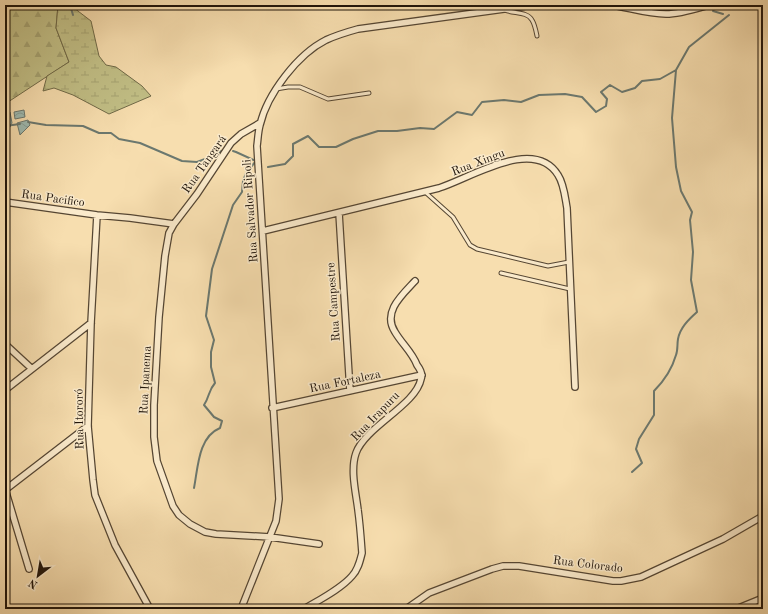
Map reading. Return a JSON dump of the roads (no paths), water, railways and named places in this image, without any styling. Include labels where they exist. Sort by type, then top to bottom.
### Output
[{"type":"street","name":"Rua Salvador Ripoli","points":[[241,609],[276,521],[279,499],[272,408],[257,146],[260,123],[270,100],[276,89],[290,71],[307,53],[325,40],[340,34],[358,29],[533,5]]},
{"type":"street","points":[[612,5],[666,14],[696,9],[709,5]]},
{"type":"street","name":"Rua Tangará","points":[[174,224],[197,194],[231,143],[241,134],[260,123]]},
{"type":"street","name":"Rua Xingu","points":[[263,231],[453,184],[504,162],[525,158],[536,159],[544,162],[552,166],[559,176],[567,208],[575,387]]},
{"type":"street","name":"Rua Pacifico","points":[[5,202],[97,215]]},
{"type":"street","name":"Rua Campestre","points":[[339,213],[350,391]]},
{"type":"street","points":[[97,215],[174,224]]},
{"type":"street","name":"Rua Itororó","points":[[97,215],[91,323],[88,426],[93,480],[96,495],[115,545],[150,609]]},
{"type":"street","name":"Rua Ipanema","points":[[174,224],[169,233],[167,243],[159,317],[154,405],[154,437],[157,461],[173,506],[179,515],[190,524],[205,532],[270,537],[319,544]]},
{"type":"street","points":[[415,281],[397,300],[392,309],[391,316],[392,326],[395,332],[413,356],[422,375]]},
{"type":"street","points":[[5,390],[31,368],[91,323]]},
{"type":"street","points":[[5,344],[31,368]]},
{"type":"street","name":"Rua Fortaleza","points":[[272,408],[422,375]]},
{"type":"street","name":"Rua Irapuru","points":[[304,609],[342,585],[352,577],[356,571],[362,553],[354,462],[358,447],[415,392],[421,381],[422,375]]},
{"type":"street","points":[[29,569],[5,489],[88,426]]},
{"type":"street","name":"Rua Colorado","points":[[406,609],[429,593],[503,566],[520,566],[613,581],[629,580],[641,577],[723,539],[763,516]]},
{"type":"street","points":[[736,609],[763,598]]},
{"type":"street","points":[[67,609],[95,609]]},
{"type":"lane","points":[[504,9],[509,12],[524,14],[530,17],[538,36]]},
{"type":"lane","points":[[276,89],[300,87],[328,99],[369,93]]},
{"type":"lane","points":[[423,191],[453,217],[470,245],[477,249],[548,266],[569,262]]},
{"type":"lane","points":[[501,273],[570,289]]},
{"type":"water","points":[[24,110],[25,117],[15,119],[14,112]]},
{"type":"water","points":[[10,112],[12,123],[5,136],[5,114]]},
{"type":"water","points":[[28,120],[30,125],[20,135],[17,123]]},
{"type":"waterway","points":[[70,5],[73,15]]},
{"type":"waterway","points":[[743,7],[754,5]]},
{"type":"waterway","points":[[713,11],[723,14]]},
{"type":"waterway","points":[[268,167],[285,164],[293,156],[293,144],[308,136],[319,147],[336,147],[353,139],[378,131],[397,131],[420,128],[434,129],[457,112],[472,115],[482,102],[504,100],[521,102],[539,95],[565,94],[582,97],[596,112],[606,106],[607,99],[601,92],[610,85],[622,92],[635,88],[642,81],[660,79],[676,70],[689,47],[729,15]]},
{"type":"waterway","points":[[632,472],[642,463],[636,449],[639,439],[654,415],[654,391],[670,370],[677,353],[678,339],[681,331],[697,312],[691,280],[693,252],[690,220],[692,212],[681,191],[676,167],[672,118],[676,70]]},
{"type":"waterway","points":[[28,122],[46,125],[83,126],[99,133],[111,133],[119,139],[140,143],[182,161],[197,162],[213,156],[223,150]]},
{"type":"waterway","points":[[5,126],[20,124]]},
{"type":"waterway","points":[[194,488],[198,463],[203,446],[207,438],[220,428],[222,421],[214,417],[204,405],[215,383],[211,367],[211,352],[214,340],[206,316],[212,269],[233,205],[242,192],[243,181],[246,173],[256,161],[233,151]]}]
